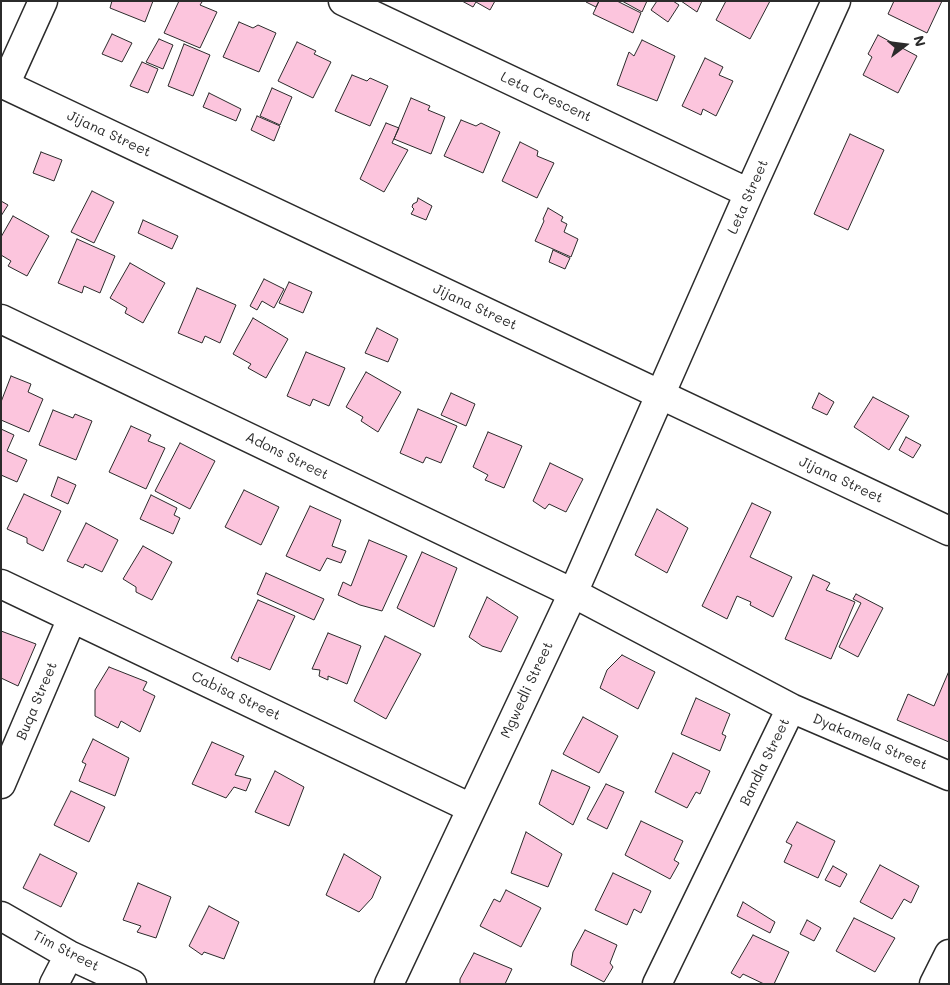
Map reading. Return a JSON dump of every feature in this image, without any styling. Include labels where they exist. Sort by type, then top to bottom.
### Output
[{"type":"street","points":[[3,84],[44,1]]},
{"type":"street","name":"Leta Crescent","points":[[343,1],[749,193]]},
{"type":"street","name":"Leta Street","points":[[660,394],[836,1]]},
{"type":"street","name":"Jijana Street","points":[[3,84],[949,531]]},
{"type":"street","name":"Adons Street","points":[[1,319],[573,593]]},
{"type":"street","name":"Mgwedli Street","points":[[389,984],[573,593],[660,394]]},
{"type":"street","name":"Cabisa Street","points":[[1,584],[472,808]]},
{"type":"street","name":"Bandla Street","points":[[573,593],[791,708],[657,984]]},
{"type":"street","name":"Buqa Street","points":[[1,784],[72,618]]},
{"type":"street","name":"Dyakamela Street","points":[[791,708],[949,776]]},
{"type":"street","name":"Tim Street","points":[[1,916],[69,954],[132,984]]},
{"type":"street","points":[[54,984],[69,954]]},
{"type":"street","points":[[934,984],[949,954]]},
{"type":"building","points":[[112,1],[153,1],[145,22],[110,8]]},
{"type":"building","points":[[179,1],[201,1],[200,5],[217,12],[200,48],[164,33]]},
{"type":"building","points":[[462,1],[495,1],[490,10],[476,2],[473,7]]},
{"type":"building","points":[[586,1],[599,1],[596,7]]},
{"type":"building","points":[[599,1],[617,1],[641,13],[633,33],[593,14]]},
{"type":"building","points":[[622,1],[647,1],[642,12]]},
{"type":"building","points":[[657,1],[673,1],[679,5],[668,22],[651,10]]},
{"type":"building","points":[[681,1],[702,1],[697,12]]},
{"type":"building","points":[[726,1],[770,1],[750,39],[716,20]]},
{"type":"building","points":[[894,1],[942,1],[927,33],[888,14]]},
{"type":"building","points":[[239,22],[253,28],[258,25],[276,33],[259,72],[223,57]]},
{"type":"building","points":[[112,34],[132,43],[122,62],[102,54]]},
{"type":"building","points":[[878,35],[917,56],[898,93],[863,75],[872,57],[868,54]]},
{"type":"building","points":[[159,39],[173,45],[163,69],[146,62]]},
{"type":"building","points":[[642,40],[675,56],[657,101],[617,85],[629,52],[634,56]]},
{"type":"building","points":[[297,42],[316,51],[314,54],[331,62],[313,98],[278,81]]},
{"type":"building","points":[[184,44],[210,55],[193,96],[168,86]]},
{"type":"building","points":[[705,58],[723,67],[719,75],[733,81],[716,116],[703,109],[701,115],[682,106]]},
{"type":"building","points":[[142,62],[158,69],[148,93],[130,86]]},
{"type":"building","points":[[352,75],[367,81],[370,78],[388,86],[370,126],[335,111]]},
{"type":"building","points":[[272,88],[292,97],[280,125],[260,116]]},
{"type":"building","points":[[209,93],[241,109],[236,121],[203,107]]},
{"type":"building","points":[[411,98],[430,106],[428,110],[445,117],[431,154],[394,139]]},
{"type":"building","points":[[257,116],[280,126],[274,141],[251,130]]},
{"type":"building","points":[[461,120],[476,126],[481,123],[500,132],[483,173],[444,156]]},
{"type":"building","points":[[386,123],[399,128],[392,143],[408,150],[384,192],[360,179]]},
{"type":"building","points":[[850,134],[884,150],[848,230],[814,214]]},
{"type":"building","points":[[520,142],[538,151],[537,156],[554,163],[537,198],[502,181]]},
{"type":"building","points":[[41,152],[62,160],[54,181],[33,173]]},
{"type":"building","points":[[92,191],[114,202],[94,243],[71,232]]},
{"type":"building","points":[[418,198],[432,206],[426,220],[411,214],[414,209],[412,207],[413,204],[417,202]]},
{"type":"building","points":[[1,201],[8,205],[1,216]]},
{"type":"building","points":[[548,208],[563,217],[561,221],[567,224],[564,232],[578,239],[571,257],[535,241]]},
{"type":"building","points":[[13,216],[49,236],[27,276],[8,266],[11,261],[1,255],[1,237]]},
{"type":"building","points":[[143,220],[178,236],[172,249],[138,233]]},
{"type":"building","points":[[77,239],[115,256],[100,293],[84,286],[82,293],[58,283]]},
{"type":"building","points":[[553,250],[570,258],[565,269],[549,262]]},
{"type":"building","points":[[130,263],[165,283],[143,323],[125,313],[127,308],[110,298]]},
{"type":"building","points":[[264,279],[284,289],[274,308],[262,301],[257,310],[250,306]]},
{"type":"building","points":[[289,282],[312,292],[303,313],[279,303]]},
{"type":"building","points":[[197,288],[236,305],[220,343],[205,336],[202,343],[178,333]]},
{"type":"building","points":[[253,318],[288,339],[266,378],[248,368],[251,364],[233,354]]},
{"type":"building","points":[[377,328],[398,339],[388,362],[365,353]]},
{"type":"building","points":[[306,352],[345,368],[329,406],[313,399],[310,406],[287,396]]},
{"type":"building","points":[[366,372],[401,392],[378,432],[361,421],[363,417],[346,407]]},
{"type":"building","points":[[11,376],[31,384],[28,392],[43,399],[29,432],[1,420],[1,402]]},
{"type":"building","points":[[451,393],[475,404],[466,426],[441,415]]},
{"type":"building","points":[[819,393],[834,402],[827,415],[812,408]]},
{"type":"building","points":[[873,397],[909,416],[889,450],[854,427]]},
{"type":"building","points":[[418,409],[457,426],[441,463],[426,457],[423,463],[400,453]]},
{"type":"building","points":[[53,410],[73,418],[75,414],[92,421],[76,460],[39,445]]},
{"type":"building","points":[[131,426],[151,435],[148,441],[165,448],[146,489],[109,472]]},
{"type":"building","points":[[1,429],[14,435],[7,451],[27,460],[17,482],[1,475]]},
{"type":"building","points":[[488,432],[522,446],[504,488],[485,480],[488,475],[473,467]]},
{"type":"building","points":[[906,437],[921,445],[913,458],[899,450]]},
{"type":"building","points":[[180,443],[215,461],[190,509],[155,491]]},
{"type":"building","points":[[550,463],[583,479],[566,512],[549,504],[545,509],[533,501]]},
{"type":"building","points":[[58,477],[76,485],[68,504],[51,496]]},
{"type":"building","points":[[244,490],[279,507],[261,545],[225,527]]},
{"type":"building","points":[[24,494],[61,511],[43,551],[27,543],[27,538],[7,529]]},
{"type":"building","points":[[151,495],[177,508],[174,515],[180,518],[173,534],[140,519]]},
{"type":"building","points":[[752,503],[771,512],[750,557],[792,577],[773,617],[750,605],[751,602],[737,596],[727,619],[702,606]]},
{"type":"building","points":[[310,506],[341,520],[332,546],[346,551],[341,563],[327,558],[320,571],[286,556]]},
{"type":"building","points":[[657,509],[688,528],[667,573],[635,555]]},
{"type":"building","points":[[86,523],[118,540],[102,572],[85,564],[83,568],[67,561]]},
{"type":"building","points":[[369,540],[407,556],[382,611],[360,605],[338,595],[343,582],[351,586]]},
{"type":"building","points":[[143,546],[172,562],[152,600],[136,592],[136,587],[123,579]]},
{"type":"building","points":[[422,552],[457,568],[434,627],[397,608]]},
{"type":"building","points":[[266,573],[324,599],[314,620],[257,594]]},
{"type":"building","points":[[813,575],[830,583],[826,590],[855,602],[831,659],[785,639]]},
{"type":"building","points":[[856,594],[883,608],[858,657],[839,647],[861,603],[853,599]]},
{"type":"building","points":[[487,597],[518,617],[501,652],[482,646],[469,637]]},
{"type":"building","points":[[258,600],[295,616],[270,670],[239,657],[238,662],[231,658]]},
{"type":"building","points":[[1,631],[36,644],[18,686],[1,678]]},
{"type":"building","points":[[328,633],[361,646],[347,684],[328,676],[328,680],[319,676],[320,670],[312,669]]},
{"type":"building","points":[[385,636],[421,654],[386,719],[354,701]]},
{"type":"building","points":[[622,655],[655,672],[638,709],[600,688],[607,670]]},
{"type":"building","points":[[109,667],[147,682],[143,690],[155,696],[140,732],[121,721],[118,728],[95,716],[95,690]]},
{"type":"building","points":[[949,671],[949,742],[897,720],[908,694],[934,706]]},
{"type":"building","points":[[696,698],[730,714],[722,734],[726,736],[720,751],[681,734]]},
{"type":"building","points":[[583,717],[618,736],[599,773],[563,754]]},
{"type":"building","points":[[93,739],[129,758],[115,796],[79,781],[86,764],[82,762]]},
{"type":"building","points":[[212,742],[244,756],[235,775],[251,779],[246,791],[234,787],[226,798],[192,784]]},
{"type":"building","points":[[673,753],[710,771],[700,794],[696,792],[687,808],[655,792]]},
{"type":"building","points":[[552,770],[590,787],[573,825],[539,804]]},
{"type":"building","points":[[275,771],[304,787],[289,826],[255,812]]},
{"type":"building","points":[[606,784],[624,792],[607,829],[587,819]]},
{"type":"building","points":[[71,791],[105,807],[89,842],[54,825]]},
{"type":"building","points":[[641,821],[683,841],[674,860],[679,863],[670,879],[625,855]]},
{"type":"building","points":[[797,822],[835,841],[818,878],[784,862],[792,845],[786,842]]},
{"type":"building","points":[[526,832],[562,854],[548,887],[511,873]]},
{"type":"building","points":[[40,854],[77,873],[61,907],[23,888]]},
{"type":"building","points":[[344,854],[381,877],[372,898],[359,912],[326,895]]},
{"type":"building","points":[[880,865],[919,886],[911,903],[904,899],[892,919],[860,902]]},
{"type":"building","points":[[833,866],[847,874],[840,887],[825,880]]},
{"type":"building","points":[[613,873],[651,891],[641,913],[634,909],[627,925],[595,910]]},
{"type":"building","points":[[138,883],[171,897],[156,938],[137,932],[141,926],[123,920]]},
{"type":"building","points":[[506,890],[541,908],[521,947],[480,926],[494,899],[500,902]]},
{"type":"building","points":[[743,902],[775,922],[770,933],[737,916]]},
{"type":"building","points":[[209,906],[239,922],[224,959],[204,952],[202,955],[189,946]]},
{"type":"building","points":[[854,918],[895,938],[875,972],[836,951]]},
{"type":"building","points":[[807,920],[821,928],[814,941],[800,934]]},
{"type":"building","points":[[585,930],[617,945],[610,963],[613,967],[604,982],[571,965],[573,952]]},
{"type":"building","points":[[753,935],[789,952],[774,984],[764,984],[743,974],[740,978],[731,973]]},
{"type":"building","points":[[474,953],[512,969],[505,984],[460,984],[460,979]]}]
